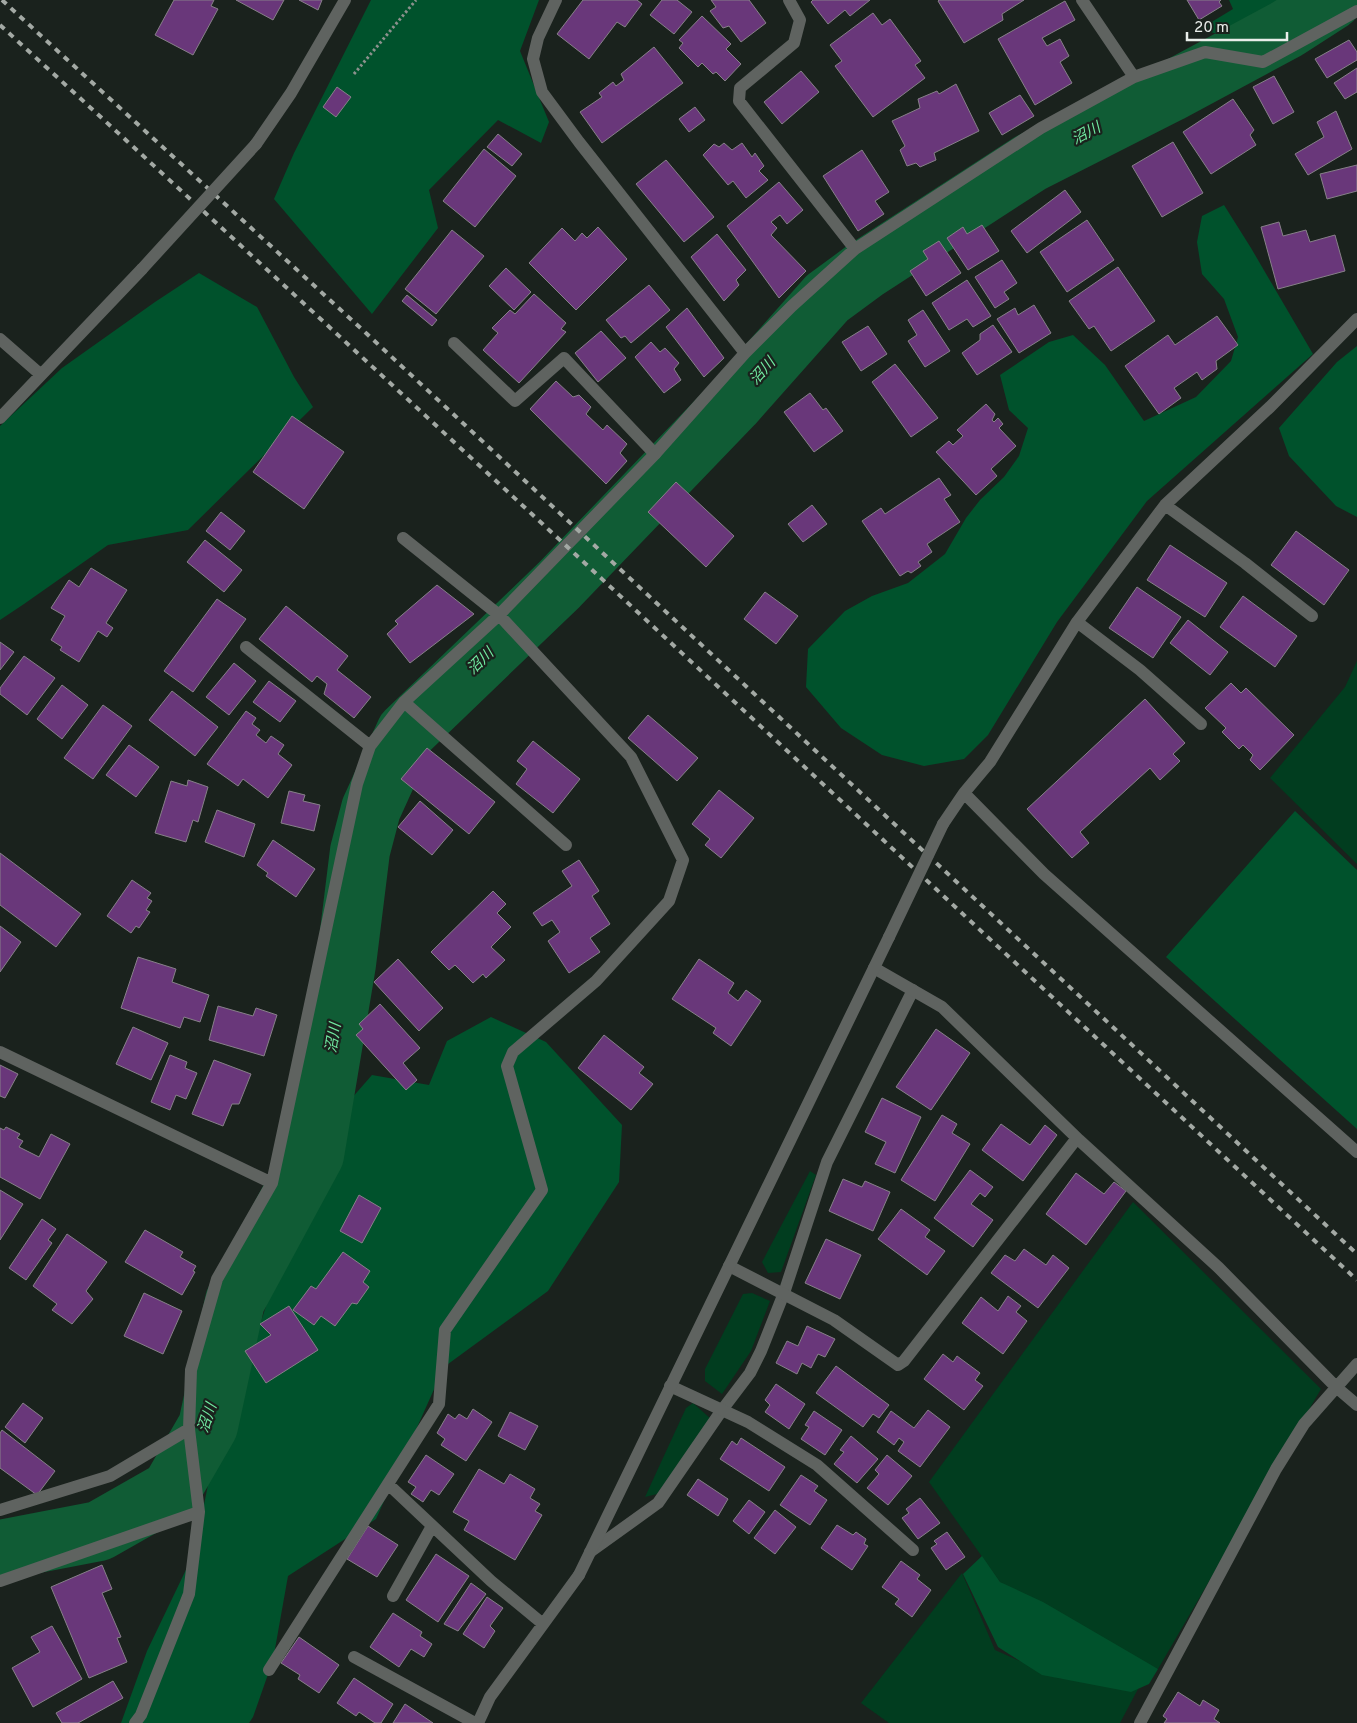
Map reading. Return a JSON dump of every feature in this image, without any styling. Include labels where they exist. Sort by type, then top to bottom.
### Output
[{"type":"street","points":[[0,418],[142,269],[256,144],[291,94],[344,0]]},
{"type":"street","points":[[556,0],[538,38],[533,59],[542,92],[745,353]]},
{"type":"street","points":[[789,0],[800,20],[794,43],[740,88],[739,101],[855,248]]},
{"type":"street","points":[[1082,0],[1134,77]]},
{"type":"street","points":[[124,1723],[138,1719],[189,1594],[199,1512],[189,1429],[191,1370],[217,1279],[272,1183],[357,784],[370,746],[404,702],[503,620],[745,353],[792,306],[855,248],[1041,128],[1134,77],[1205,52],[1263,62],[1357,11]]},
{"type":"street","points":[[354,1657],[477,1723],[490,1697],[579,1575],[944,824],[964,793],[990,762],[1077,622],[1165,505],[1270,407],[1357,319]]},
{"type":"street","points":[[0,339],[40,374]]},
{"type":"street","points":[[454,343],[515,401],[564,358],[655,454]]},
{"type":"street","points":[[1165,505],[1245,563],[1312,616]]},
{"type":"street","points":[[269,1670],[439,1404],[445,1330],[542,1190],[507,1066],[513,1052],[596,981],[669,902],[683,860],[631,757],[503,620],[403,538]]},
{"type":"street","points":[[1077,622],[1140,670],[1201,724]]},
{"type":"street","points":[[246,647],[370,746]]},
{"type":"street","points":[[404,702],[566,845]]},
{"type":"street","points":[[964,793],[1044,874],[1357,1152]]},
{"type":"street","points":[[874,968],[942,1007],[1077,1138],[1219,1268],[1336,1387],[1357,1405]]},
{"type":"street","points":[[590,1552],[658,1503],[750,1373],[761,1351],[784,1293],[827,1162],[913,990]]},
{"type":"street","points":[[0,1052],[272,1183]]},
{"type":"street","points":[[729,1266],[834,1320],[898,1365],[904,1361],[1077,1138]]},
{"type":"street","points":[[1140,1723],[1276,1469],[1304,1424],[1357,1364]]},
{"type":"street","points":[[670,1386],[748,1422],[817,1465],[913,1550]]},
{"type":"street","points":[[0,1510],[110,1476],[189,1429]]},
{"type":"street","points":[[388,1484],[491,1581],[543,1624]]},
{"type":"street","points":[[0,1581],[199,1512]]},
{"type":"street","points":[[393,1596],[432,1526]]},
{"type":"path","points":[[354,74],[416,0]]},
{"type":"green space","points":[[371,0],[539,0],[520,51],[549,122],[541,143],[498,120],[429,190],[438,228],[372,314],[274,199],[294,153]]},
{"type":"green space","points":[[1229,0],[1311,0],[1257,32],[1235,39],[1200,29],[1233,9]]},
{"type":"green space","points":[[1224,205],[1313,354],[1147,501],[1057,622],[988,735],[964,759],[924,766],[882,755],[841,728],[806,687],[808,649],[845,611],[872,596],[908,583],[945,554],[966,518],[980,500],[1004,477],[1019,456],[1028,428],[1009,410],[1000,375],[1049,342],[1073,335],[1105,365],[1144,421],[1196,397],[1231,361],[1238,337],[1224,299],[1202,274],[1197,242],[1202,216]]},
{"type":"green space","points":[[199,273],[257,307],[294,377],[313,407],[188,530],[108,545],[0,620],[0,426],[62,368]]},
{"type":"green space","points":[[1357,346],[1357,517],[1336,506],[1289,456],[1279,428],[1337,362]]},
{"type":"green space","points":[[1357,661],[1357,864],[1270,778],[1345,687]]},
{"type":"green space","points":[[1295,811],[1357,870],[1357,1129],[1166,957]]},
{"type":"green space","points":[[491,1017],[546,1042],[622,1125],[619,1182],[548,1291],[444,1367],[376,1519],[288,1576],[273,1660],[253,1717],[249,1723],[121,1723],[147,1651],[194,1553],[214,1456],[213,1401],[255,1340],[281,1260],[322,1198],[344,1107],[372,1075],[429,1085],[447,1041]]},
{"type":"green space","points":[[810,1171],[816,1175],[781,1272],[768,1273],[762,1262]]},
{"type":"green space","points":[[1133,1202],[1321,1389],[1158,1669],[1053,1616],[1000,1582],[929,1482]]},
{"type":"green space","points":[[752,1293],[770,1301],[751,1351],[722,1394],[705,1381],[705,1369],[743,1294]]},
{"type":"green space","points":[[693,1403],[711,1419],[657,1494],[645,1497],[686,1408]]},
{"type":"green space","points":[[982,1556],[1000,1582],[1043,1602],[1158,1669],[1149,1684],[1131,1692],[1042,1675],[998,1647],[963,1574]]},
{"type":"green space","points":[[962,1573],[995,1650],[1058,1678],[1138,1689],[1120,1723],[889,1723],[861,1703]]},
{"type":"building","points":[[174,0],[214,0],[211,6],[218,9],[193,55],[155,35]]},
{"type":"building","points":[[236,0],[284,0],[273,20]]},
{"type":"building","points":[[299,0],[322,0],[318,10]]},
{"type":"building","points":[[583,0],[637,0],[642,4],[625,27],[617,22],[589,59],[557,34]]},
{"type":"building","points":[[662,0],[677,0],[692,12],[674,34],[650,15]]},
{"type":"building","points":[[711,0],[749,0],[766,23],[741,42],[729,26],[723,28],[710,11],[716,7]]},
{"type":"building","points":[[813,0],[870,0],[850,16],[845,10],[828,24],[811,2]]},
{"type":"building","points":[[939,0],[1024,0],[1002,14],[1003,20],[964,43]]},
{"type":"building","points":[[1187,0],[1221,0],[1219,2],[1222,6],[1199,20]]},
{"type":"building","points":[[1065,1],[1075,20],[1042,38],[1047,46],[1060,39],[1069,56],[1060,62],[1072,83],[1035,105],[998,39]]},
{"type":"building","points":[[873,13],[882,25],[890,19],[921,61],[915,65],[925,78],[873,117],[835,66],[842,61],[830,45]]},
{"type":"building","points":[[702,16],[731,44],[726,49],[741,64],[725,81],[716,72],[713,74],[702,63],[698,67],[679,48],[683,43],[679,40]]},
{"type":"building","points":[[1349,40],[1357,52],[1357,60],[1327,78],[1315,59]]},
{"type":"building","points":[[654,47],[683,83],[602,143],[580,112],[602,97],[599,93],[613,82],[616,86],[624,80],[621,74]]},
{"type":"building","points":[[1357,68],[1357,92],[1345,99],[1334,83]]},
{"type":"building","points":[[801,71],[819,92],[782,124],[764,102]]},
{"type":"building","points":[[1274,76],[1294,112],[1273,124],[1253,87]]},
{"type":"building","points":[[956,84],[979,131],[934,153],[936,160],[920,167],[916,163],[907,166],[900,150],[905,146],[892,121],[920,108],[918,99],[937,91],[939,94]]},
{"type":"building","points":[[337,87],[351,97],[336,117],[323,107]]},
{"type":"building","points":[[1020,95],[1034,116],[1002,135],[989,113]]},
{"type":"building","points":[[1233,99],[1254,130],[1250,135],[1256,145],[1211,174],[1183,132]]},
{"type":"building","points":[[695,107],[705,120],[689,132],[679,119]]},
{"type":"building","points":[[1336,111],[1352,149],[1308,175],[1295,154],[1324,137],[1317,122]]},
{"type":"building","points":[[498,134],[522,154],[512,166],[487,147]]},
{"type":"building","points":[[1173,142],[1203,193],[1162,217],[1132,166]]},
{"type":"building","points":[[724,143],[732,150],[742,143],[752,157],[755,153],[764,166],[759,171],[768,180],[746,198],[733,181],[728,185],[703,155],[714,144],[719,147]]},
{"type":"building","points":[[484,149],[516,176],[475,227],[443,201]]},
{"type":"building","points":[[862,150],[889,192],[875,201],[884,214],[858,231],[823,176]]},
{"type":"building","points":[[666,160],[714,217],[684,242],[636,184]]},
{"type":"building","points":[[1357,165],[1357,191],[1327,199],[1320,174]]},
{"type":"building","points":[[779,182],[803,210],[787,224],[780,215],[771,222],[777,228],[771,235],[806,271],[779,298],[727,226]]},
{"type":"building","points":[[1065,190],[1081,212],[1027,253],[1011,231]]},
{"type":"building","points":[[1087,220],[1114,260],[1067,292],[1040,252]]},
{"type":"building","points":[[1279,222],[1283,236],[1306,230],[1310,242],[1335,235],[1345,271],[1278,289],[1261,227]]},
{"type":"building","points":[[982,225],[999,251],[968,270],[947,238],[963,227],[967,234]]},
{"type":"building","points":[[598,227],[627,259],[576,310],[529,263],[562,228],[575,241],[582,233],[587,238]]},
{"type":"building","points":[[452,230],[484,256],[436,314],[405,289]]},
{"type":"building","points":[[717,234],[746,270],[736,280],[739,285],[724,301],[691,257]]},
{"type":"building","points":[[939,241],[961,273],[926,296],[910,271],[928,259],[923,251]]},
{"type":"building","points":[[1002,260],[1017,283],[1004,292],[1009,299],[995,308],[975,277]]},
{"type":"building","points":[[1118,267],[1155,321],[1111,351],[1094,326],[1089,329],[1069,301]]},
{"type":"building","points":[[506,268],[531,292],[514,310],[489,286]]},
{"type":"building","points":[[967,280],[991,316],[973,327],[967,319],[949,330],[932,303]]},
{"type":"building","points":[[649,285],[670,310],[631,343],[625,336],[621,338],[606,320]]},
{"type":"building","points":[[534,294],[566,323],[561,329],[566,332],[519,383],[483,350],[498,333],[492,328],[510,310],[515,314]]},
{"type":"building","points":[[407,295],[437,320],[432,326],[402,301]]},
{"type":"building","points":[[1034,305],[1051,333],[1019,353],[997,319],[1015,308],[1018,315]]},
{"type":"building","points":[[687,308],[724,358],[704,377],[666,327]]},
{"type":"building","points":[[923,310],[950,351],[925,367],[908,341],[917,335],[908,320]]},
{"type":"building","points":[[1217,316],[1238,345],[1216,361],[1217,369],[1202,380],[1197,372],[1174,388],[1181,398],[1159,414],[1125,366],[1168,335],[1175,345]]},
{"type":"building","points":[[993,325],[1012,352],[977,375],[962,353],[980,340],[980,334]]},
{"type":"building","points":[[868,326],[887,354],[861,371],[842,342]]},
{"type":"building","points":[[601,331],[626,358],[598,382],[575,353]]},
{"type":"building","points":[[651,342],[660,352],[665,348],[679,363],[674,369],[681,380],[664,393],[635,357]]},
{"type":"building","points":[[895,364],[938,418],[911,437],[872,382]]},
{"type":"building","points":[[556,381],[573,397],[579,395],[591,407],[586,414],[603,430],[607,425],[627,444],[620,453],[627,461],[606,484],[530,409]]},
{"type":"building","points":[[810,393],[823,410],[826,408],[843,431],[814,452],[784,412]]},
{"type":"building","points":[[986,404],[995,414],[992,420],[994,422],[998,418],[1003,424],[999,428],[1016,446],[991,469],[997,476],[976,495],[936,452],[949,441],[953,445],[963,436],[957,430]]},
{"type":"building","points":[[292,416],[344,452],[304,509],[253,472]]},
{"type":"building","points":[[939,478],[951,495],[944,499],[960,522],[927,544],[932,552],[918,562],[921,566],[911,573],[908,571],[900,576],[862,521],[881,508],[885,514]]},
{"type":"building","points":[[676,482],[734,536],[706,567],[648,512]]},
{"type":"building","points":[[812,505],[827,524],[803,542],[788,524]]},
{"type":"building","points":[[221,512],[245,531],[230,550],[206,531]]},
{"type":"building","points":[[1296,531],[1349,570],[1324,605],[1271,565]]},
{"type":"building","points":[[205,540],[242,570],[224,592],[187,562]]},
{"type":"building","points":[[1170,545],[1227,583],[1205,617],[1147,580]]},
{"type":"building","points":[[91,568],[127,590],[106,623],[113,628],[107,637],[98,631],[79,662],[60,650],[62,647],[51,640],[65,616],[51,608],[69,580],[79,587]]},
{"type":"building","points":[[437,585],[474,614],[410,663],[387,634],[398,624],[395,621]]},
{"type":"building","points":[[1137,587],[1181,617],[1153,658],[1109,628]]},
{"type":"building","points":[[765,592],[798,616],[776,644],[744,619]]},
{"type":"building","points":[[1243,596],[1297,636],[1275,667],[1220,627]]},
{"type":"building","points":[[217,599],[246,619],[193,692],[164,671]]},
{"type":"building","points":[[286,606],[348,656],[337,670],[371,697],[354,718],[324,694],[327,684],[317,676],[312,682],[259,639]]},
{"type":"building","points":[[1188,620],[1228,652],[1210,675],[1170,643]]},
{"type":"building","points":[[0,642],[14,652],[0,670]]},
{"type":"building","points":[[24,656],[55,678],[27,715],[0,694],[0,688]]},
{"type":"building","points":[[234,663],[256,681],[229,715],[206,697]]},
{"type":"building","points":[[269,681],[296,701],[280,722],[253,702]]},
{"type":"building","points":[[1231,683],[1241,693],[1246,688],[1294,735],[1260,770],[1250,760],[1253,755],[1243,745],[1239,749],[1222,732],[1226,728],[1205,708]]},
{"type":"building","points":[[62,685],[88,705],[62,739],[37,719]]},
{"type":"building","points":[[172,691],[218,727],[195,756],[149,720]]},
{"type":"building","points":[[1145,699],[1185,743],[1173,754],[1180,761],[1160,780],[1150,768],[1080,832],[1089,843],[1072,858],[1027,809]]},
{"type":"building","points":[[103,705],[132,726],[93,779],[64,758]]},
{"type":"building","points":[[246,711],[256,718],[252,724],[260,730],[256,735],[266,743],[271,736],[284,745],[278,754],[292,765],[268,798],[243,779],[238,786],[207,764]]},
{"type":"building","points":[[648,715],[698,758],[677,781],[628,738]]},
{"type":"building","points":[[533,741],[580,779],[553,813],[516,784],[527,769],[517,761]]},
{"type":"building","points":[[129,745],[159,767],[136,797],[106,775]]},
{"type":"building","points":[[427,748],[495,802],[469,834],[401,779]]},
{"type":"building","points":[[188,780],[208,787],[198,822],[193,820],[186,842],[155,833],[171,781],[187,786]]},
{"type":"building","points":[[719,790],[754,818],[721,858],[705,845],[710,839],[692,824]]},
{"type":"building","points":[[289,791],[305,795],[303,801],[320,805],[314,831],[281,823]]},
{"type":"building","points":[[420,801],[453,830],[432,855],[398,827]]},
{"type":"building","points":[[217,810],[255,824],[244,857],[205,842]]},
{"type":"building","points":[[273,840],[315,869],[296,897],[266,876],[268,873],[257,865]]},
{"type":"building","points":[[0,853],[81,914],[56,947],[0,905]]},
{"type":"building","points":[[579,860],[599,891],[592,896],[610,924],[590,938],[600,952],[569,973],[548,941],[560,932],[552,920],[542,926],[533,913],[572,886],[562,871]]},
{"type":"building","points":[[132,880],[151,893],[147,898],[152,901],[146,910],[150,912],[139,928],[136,926],[131,933],[107,916]]},
{"type":"building","points":[[493,891],[506,904],[497,913],[511,927],[491,947],[505,960],[486,978],[483,974],[473,983],[455,965],[449,970],[431,952]]},
{"type":"building","points":[[0,926],[21,942],[0,972]]},
{"type":"building","points":[[138,957],[176,969],[172,982],[209,995],[200,1022],[184,1017],[180,1028],[121,1008]]},
{"type":"building","points":[[398,959],[443,1008],[419,1031],[374,982]]},
{"type":"building","points":[[699,959],[734,983],[728,993],[738,1001],[746,990],[761,1001],[731,1046],[713,1033],[716,1028],[672,999]]},
{"type":"building","points":[[380,1004],[420,1048],[403,1063],[417,1080],[406,1090],[356,1035],[363,1029],[359,1024]]},
{"type":"building","points":[[218,1006],[253,1016],[256,1008],[277,1015],[264,1056],[209,1040]]},
{"type":"building","points":[[133,1027],[168,1043],[151,1080],[116,1064]]},
{"type":"building","points":[[936,1029],[970,1053],[931,1110],[896,1087]]},
{"type":"building","points":[[604,1035],[644,1067],[639,1073],[653,1084],[631,1110],[578,1068]]},
{"type":"building","points":[[170,1055],[187,1062],[185,1068],[197,1073],[186,1099],[176,1095],[170,1110],[151,1102]]},
{"type":"building","points":[[214,1060],[251,1074],[239,1104],[232,1104],[223,1126],[192,1114]]},
{"type":"building","points":[[0,1065],[18,1074],[5,1098],[0,1096]]},
{"type":"building","points":[[882,1098],[921,1117],[895,1173],[875,1164],[886,1142],[865,1132]]},
{"type":"building","points":[[942,1115],[957,1124],[952,1133],[970,1144],[935,1201],[901,1180]]},
{"type":"building","points":[[1001,1124],[1030,1145],[1045,1125],[1057,1135],[1023,1181],[982,1150]]},
{"type":"building","points":[[6,1127],[20,1134],[17,1138],[23,1141],[19,1147],[39,1157],[51,1134],[70,1144],[40,1199],[0,1177],[0,1128],[4,1130]]},
{"type":"building","points":[[970,1170],[993,1187],[985,1197],[980,1193],[971,1204],[993,1220],[973,1247],[934,1218]]},
{"type":"building","points":[[1076,1173],[1104,1194],[1114,1182],[1126,1191],[1086,1245],[1046,1214]]},
{"type":"building","points":[[843,1179],[862,1187],[865,1181],[890,1192],[873,1231],[829,1211]]},
{"type":"building","points":[[0,1190],[23,1204],[0,1240]]},
{"type":"building","points":[[359,1195],[381,1208],[362,1243],[340,1231]]},
{"type":"building","points":[[901,1209],[930,1230],[925,1237],[945,1251],[927,1275],[878,1239]]},
{"type":"building","points":[[42,1219],[56,1229],[48,1240],[52,1243],[26,1280],[9,1268]]},
{"type":"building","points":[[145,1230],[183,1252],[180,1257],[196,1266],[193,1271],[195,1272],[182,1295],[125,1262]]},
{"type":"building","points":[[67,1234],[107,1262],[86,1291],[93,1299],[72,1324],[52,1310],[57,1304],[33,1286]]},
{"type":"building","points":[[826,1239],[861,1255],[840,1299],[805,1283]]},
{"type":"building","points":[[1024,1249],[1046,1265],[1053,1255],[1069,1268],[1038,1308],[991,1273],[1005,1255],[1015,1261]]},
{"type":"building","points":[[343,1252],[370,1271],[363,1282],[369,1287],[357,1304],[352,1303],[335,1326],[321,1316],[314,1325],[293,1310],[311,1286],[316,1289]]},
{"type":"building","points":[[144,1293],[182,1311],[163,1354],[124,1336]]},
{"type":"building","points":[[1008,1296],[1021,1306],[1016,1312],[1027,1321],[1003,1354],[962,1323],[981,1297],[998,1311]]},
{"type":"building","points":[[289,1306],[318,1350],[266,1383],[245,1351],[271,1335],[260,1324]]},
{"type":"building","points":[[807,1326],[835,1339],[825,1357],[818,1354],[811,1368],[802,1363],[797,1374],[776,1363],[787,1341],[798,1346]]},
{"type":"building","points":[[943,1354],[953,1362],[957,1356],[980,1373],[975,1380],[983,1386],[964,1410],[924,1379]]},
{"type":"building","points":[[836,1366],[889,1405],[879,1418],[873,1414],[863,1427],[816,1393]]},
{"type":"building","points":[[776,1384],[805,1404],[789,1429],[765,1412],[770,1405],[765,1400]]},
{"type":"building","points":[[23,1403],[43,1418],[25,1443],[5,1427]]},
{"type":"building","points":[[473,1409],[492,1422],[466,1461],[441,1445],[445,1439],[437,1433],[448,1414],[455,1419],[459,1414],[467,1419]]},
{"type":"building","points":[[928,1410],[950,1427],[920,1467],[898,1451],[904,1442],[899,1438],[894,1445],[877,1432],[891,1411],[914,1428]]},
{"type":"building","points":[[814,1411],[842,1430],[825,1455],[801,1439],[809,1427],[805,1425]]},
{"type":"building","points":[[510,1412],[538,1426],[525,1450],[498,1436]]},
{"type":"building","points":[[2,1430],[55,1471],[37,1495],[0,1468],[0,1433]]},
{"type":"building","points":[[851,1436],[878,1459],[857,1483],[834,1464],[844,1452],[840,1450]]},
{"type":"building","points":[[741,1438],[785,1467],[769,1491],[720,1459],[732,1441],[737,1445]]},
{"type":"building","points":[[426,1455],[454,1474],[439,1495],[431,1490],[423,1502],[411,1494],[416,1487],[408,1482]]},
{"type":"building","points":[[887,1455],[912,1476],[888,1505],[867,1488],[879,1474],[875,1470]]},
{"type":"building","points":[[479,1469],[504,1484],[510,1474],[535,1489],[530,1498],[540,1504],[535,1511],[542,1515],[515,1560],[464,1530],[469,1521],[453,1512]]},
{"type":"building","points":[[801,1475],[818,1486],[814,1491],[827,1500],[810,1525],[780,1505]]},
{"type":"building","points":[[698,1479],[728,1499],[718,1516],[687,1495]]},
{"type":"building","points":[[920,1498],[940,1523],[918,1539],[902,1518],[909,1513],[906,1509]]},
{"type":"building","points":[[749,1500],[765,1512],[749,1534],[733,1521]]},
{"type":"building","points":[[775,1510],[796,1527],[775,1554],[754,1538]]},
{"type":"building","points":[[837,1525],[853,1535],[856,1532],[866,1539],[864,1544],[868,1546],[852,1570],[821,1548]]},
{"type":"building","points":[[368,1526],[398,1545],[377,1577],[347,1559]]},
{"type":"building","points":[[947,1532],[965,1557],[946,1570],[931,1548],[937,1544],[934,1541]]},
{"type":"building","points":[[436,1554],[469,1576],[438,1622],[406,1600]]},
{"type":"building","points":[[901,1561],[920,1575],[917,1579],[931,1590],[912,1617],[895,1604],[899,1599],[882,1587]]},
{"type":"building","points":[[102,1565],[112,1589],[102,1593],[121,1637],[117,1638],[127,1662],[89,1678],[51,1587]]},
{"type":"building","points":[[471,1583],[486,1594],[458,1631],[444,1624]]},
{"type":"building","points":[[487,1597],[503,1608],[490,1626],[495,1631],[484,1648],[463,1634]]},
{"type":"building","points":[[393,1613],[422,1632],[420,1636],[432,1644],[424,1657],[411,1649],[399,1667],[370,1647]]},
{"type":"building","points":[[52,1626],[82,1679],[33,1707],[12,1668],[40,1652],[31,1637]]},
{"type":"building","points":[[299,1637],[339,1665],[319,1693],[298,1679],[300,1675],[281,1663]]},
{"type":"building","points":[[354,1678],[393,1704],[381,1723],[375,1723],[359,1712],[356,1716],[337,1703]]},
{"type":"building","points":[[113,1681],[123,1698],[78,1723],[62,1723],[56,1713]]},
{"type":"building","points":[[1178,1692],[1200,1706],[1203,1700],[1219,1710],[1214,1719],[1220,1723],[1164,1723],[1167,1719],[1163,1716]]},
{"type":"building","points":[[405,1704],[433,1723],[393,1723]]},
{"type":"waterway","name":"沼川","points":[[0,1550],[99,1531],[171,1490],[208,1426],[235,1301],[314,1155],[346,964],[360,851],[371,809],[406,732],[559,585],[733,404],[827,298],[865,270],[1030,163],[1170,92],[1287,29],[1332,0]]},
{"type":"railway","points":[[2,0],[367,334],[1357,1254]]},
{"type":"railway","points":[[0,25],[510,494],[1357,1280]]}]
